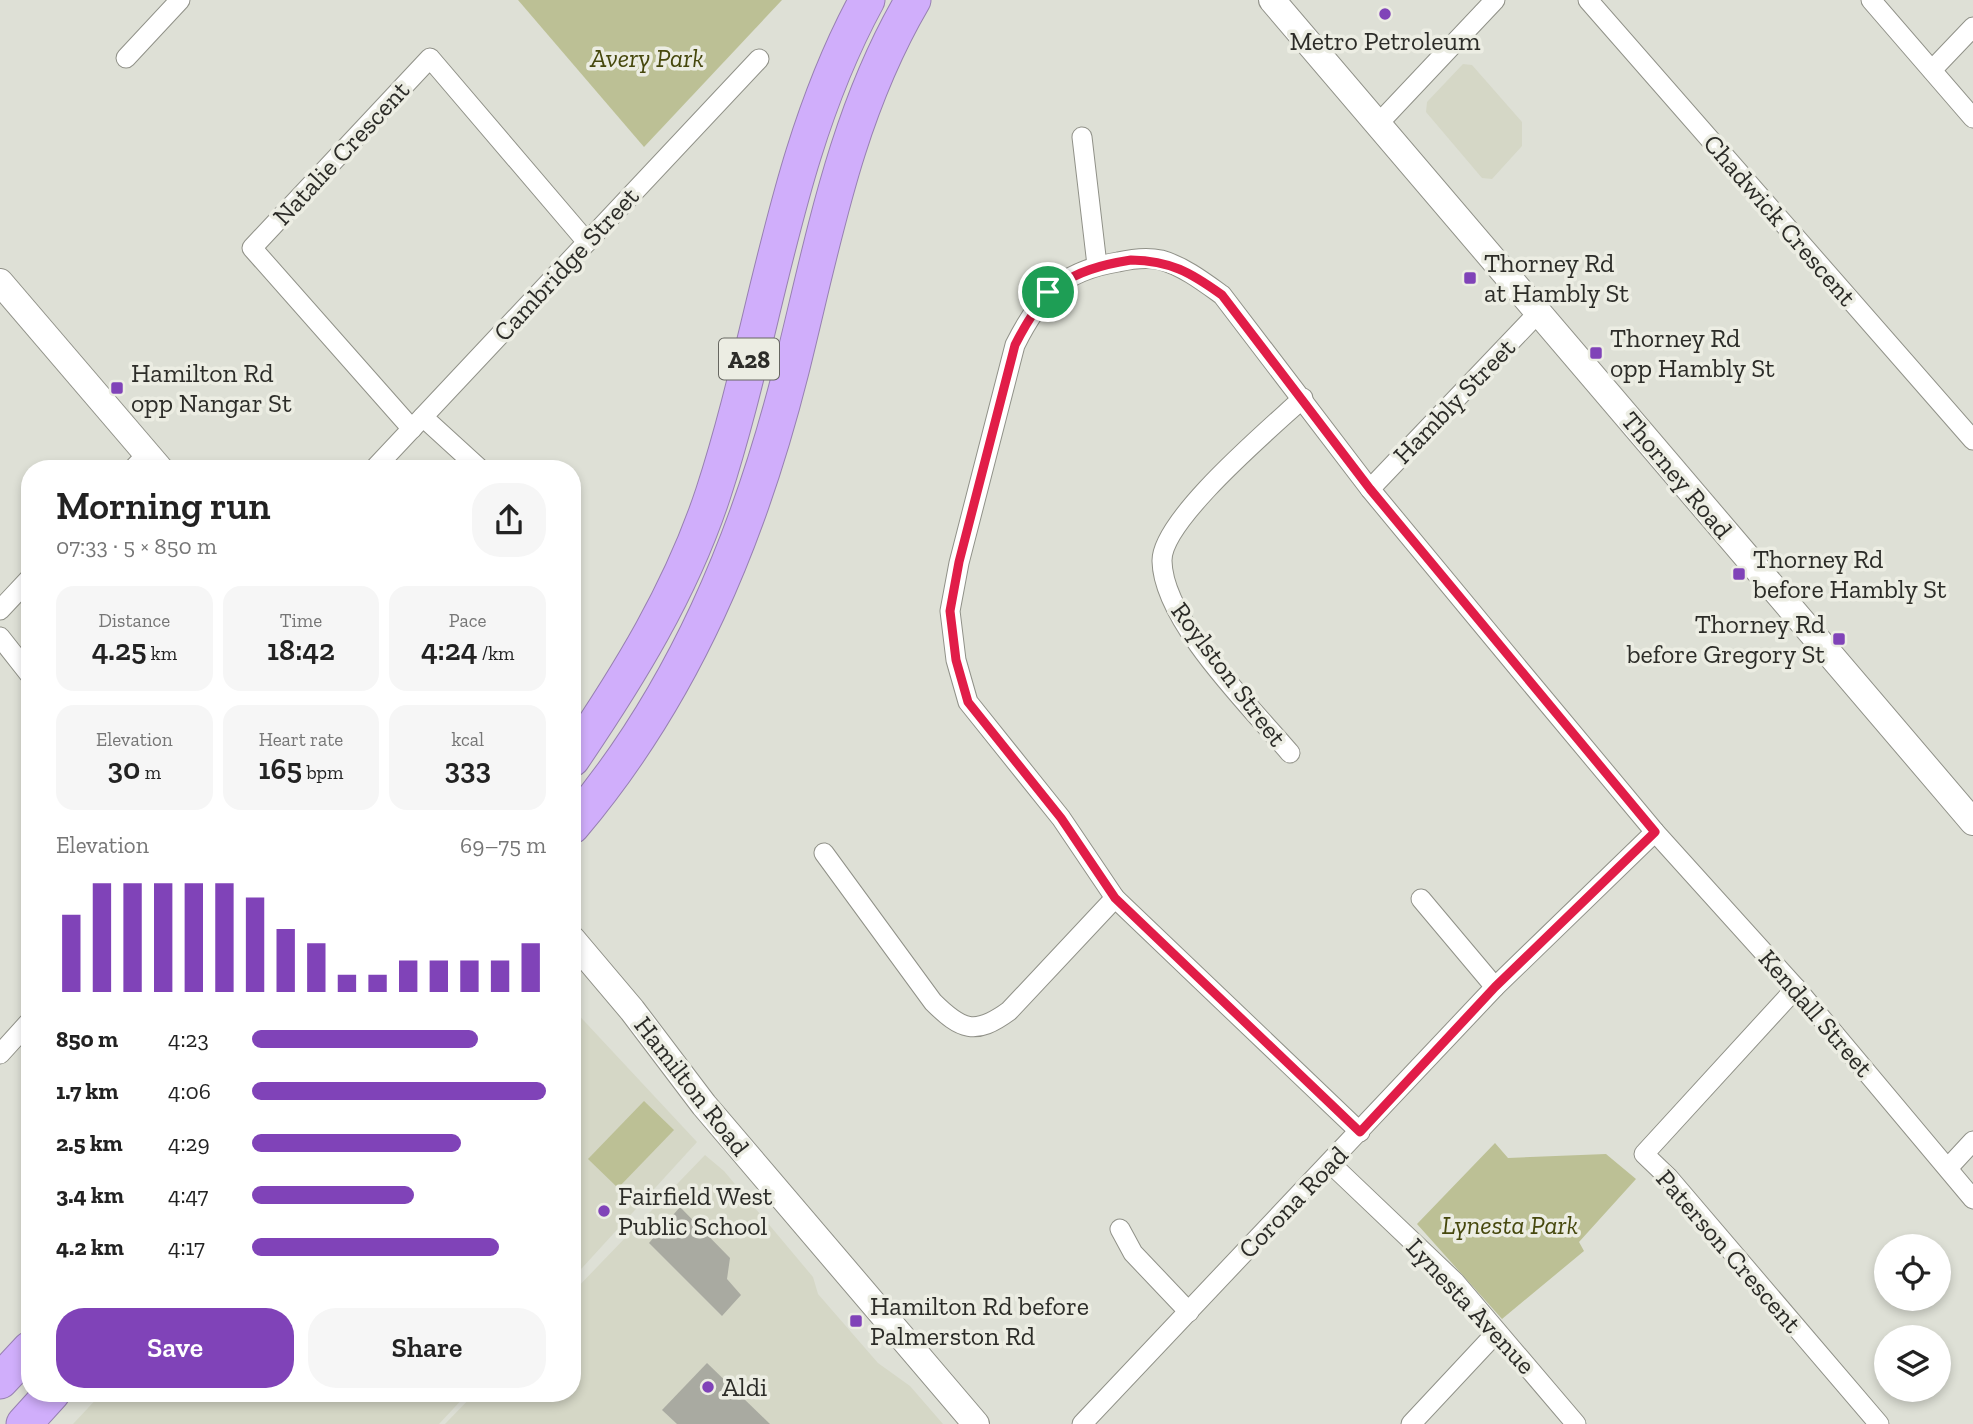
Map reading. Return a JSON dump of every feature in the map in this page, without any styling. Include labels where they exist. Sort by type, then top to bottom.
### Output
[{"type":"highway","name":"A28","points":[[581,745],[650,638],[689,556],[713,494],[803,151],[843,46],[867,0]]},
{"type":"highway","name":"A28","points":[[581,815],[604,786],[666,692],[690,650],[739,543],[774,436],[843,158],[875,80],[913,0]]},
{"type":"highway","points":[[0,1381],[21,1359]]},
{"type":"highway","points":[[24,1424],[44,1402]]},
{"type":"street","points":[[126,58],[180,0]]},
{"type":"street","name":"Thorney Road","points":[[1272,0],[1973,822]]},
{"type":"street","points":[[1378,124],[1495,0]]},
{"type":"street","name":"Chadwick Crescent","points":[[1588,0],[1973,440]]},
{"type":"street","points":[[1871,0],[1973,118]]},
{"type":"street","points":[[1932,70],[1973,27]]},
{"type":"street","name":"Natalie Crescent","points":[[417,423],[252,248],[430,58],[587,242]]},
{"type":"street","name":"Cambridge Street","points":[[382,460],[759,59]]},
{"type":"street","points":[[1082,137],[1097,265]]},
{"type":"street","name":"Kendall Street","points":[[1360,1132],[1115,898],[1061,818],[968,702],[956,660],[950,611],[959,562],[1015,345],[1031,313],[1048,292],[1071,276],[1097,265],[1131,260],[1161,260],[1195,276],[1222,295],[1370,489],[1655,832],[1796,988],[1973,1199]]},
{"type":"street","points":[[0,282],[144,460]]},
{"type":"street","name":"Hambly Street","points":[[1370,489],[1538,313]]},
{"type":"street","name":"Roylston Street","points":[[1290,753],[1209,657],[1170,600],[1161,559],[1173,531],[1210,485],[1303,398]]},
{"type":"street","points":[[417,423],[468,460]]},
{"type":"street","points":[[2,604],[21,586]]},
{"type":"street","points":[[0,637],[21,664]]},
{"type":"street","name":"Corona Road","points":[[1082,1424],[1495,987],[1655,832]]},
{"type":"street","points":[[824,853],[933,1002],[951,1020],[970,1028],[989,1026],[1009,1011],[1115,898]]},
{"type":"street","points":[[1421,900],[1495,987]]},
{"type":"street","name":"Hamilton Road","points":[[581,950],[632,1010],[704,1105],[976,1424]]},
{"type":"street","name":"Paterson Crescent","points":[[1796,988],[1644,1154],[1668,1177],[1879,1424]]},
{"type":"street","points":[[0,1054],[21,1031]]},
{"type":"street","points":[[1948,1168],[1973,1141]]},
{"type":"street","name":"Lynesta Avenue","points":[[1330,1163],[1455,1282],[1576,1424]]},
{"type":"street","points":[[1120,1229],[1133,1253],[1189,1312]]},
{"type":"street","points":[[1411,1424],[1497,1332]]},
{"type":"shaded area","points":[[1463,64],[1472,65],[1522,122],[1522,146],[1492,179],[1482,178],[1426,112],[1427,102]]},
{"type":"shaded area","name":"Fairfield West Public School","points":[[581,1018],[697,1142],[581,1269]]},
{"type":"shaded area","points":[[705,1155],[724,1171],[813,1277],[818,1294],[878,1363],[910,1386],[943,1424],[445,1424],[466,1402],[581,1402],[581,1284]]},
{"type":"shaded area","points":[[94,1402],[460,1402],[439,1424],[73,1424]]},
{"type":"green space","name":"Avery Park","points":[[518,0],[782,0],[644,147]]},
{"type":"green space","points":[[644,1101],[674,1130],[618,1188],[588,1159]]},
{"type":"green space","name":"Lynesta Park","points":[[1495,1143],[1508,1158],[1606,1154],[1636,1179],[1579,1242],[1584,1251],[1502,1319],[1417,1224]]},
{"type":"building","points":[[680,1207],[730,1258],[727,1279],[741,1295],[722,1316],[649,1243]]},
{"type":"building","name":"Aldi","points":[[707,1363],[770,1424],[677,1424],[662,1410]]},
{"type":"place","name":"Metro Petroleum","points":[[1385,14]]},
{"type":"place","name":"Thorney Rd at Hambly St","points":[[1470,278]]},
{"type":"place","name":"Thorney Rd opp Hambly St","points":[[1596,353]]},
{"type":"place","name":"Hamilton Rd opp Nangar St","points":[[117,388]]},
{"type":"place","name":"Thorney Rd before Hambly St","points":[[1739,574]]},
{"type":"place","name":"Thorney Rd before Gregory St","points":[[1839,639]]},
{"type":"place","name":"Fairfield West Public School","points":[[604,1211]]},
{"type":"place","name":"Hamilton Rd before Palmerston Rd","points":[[856,1321]]},
{"type":"place","name":"Aldi","points":[[708,1387]]},
{"type":"route","points":[[1131,260],[1161,260],[1195,276],[1222,295],[1370,489],[1655,832],[1495,987],[1360,1132],[1115,898],[1061,818],[968,702],[956,660],[950,611],[959,562],[1015,345],[1031,313],[1048,292],[1071,276],[1097,265],[1131,260]]}]
